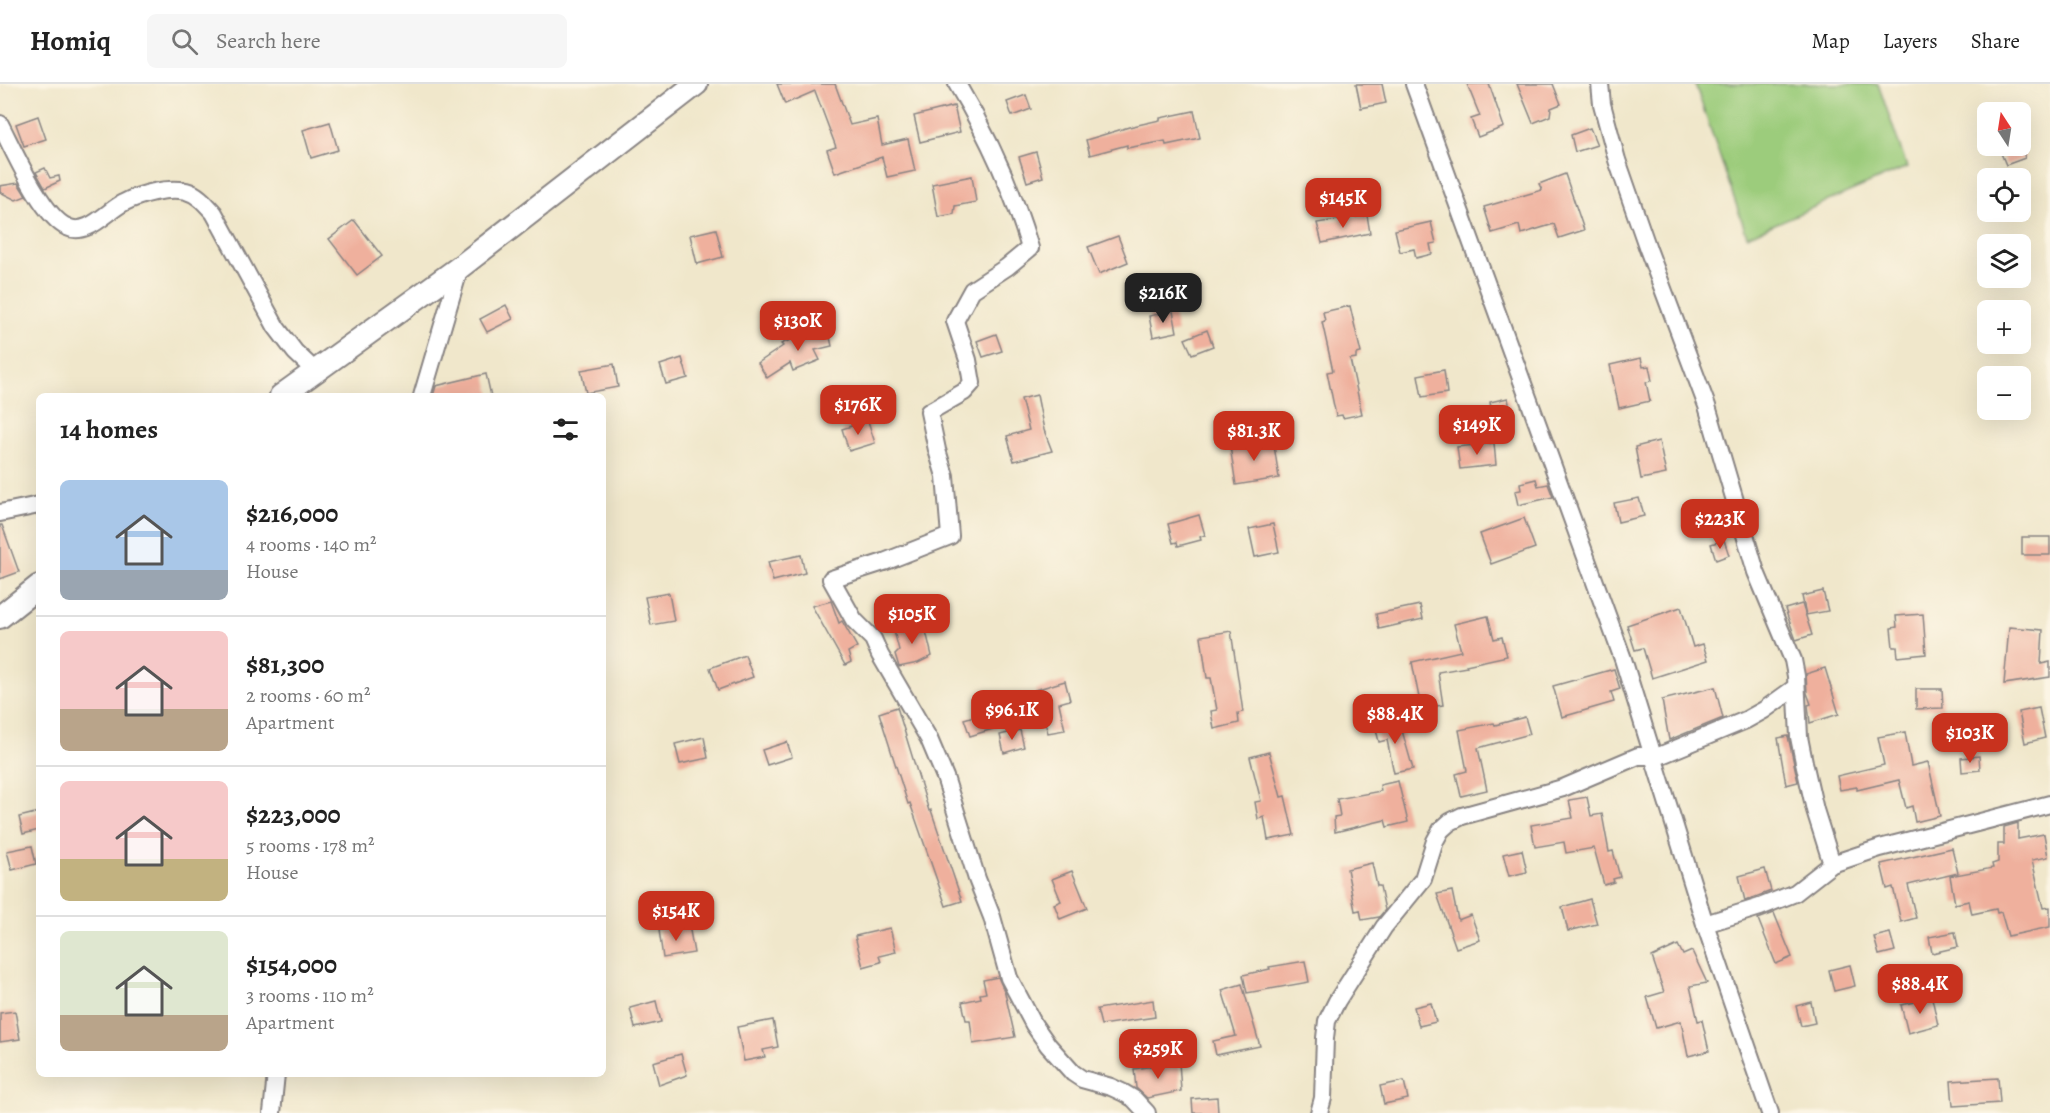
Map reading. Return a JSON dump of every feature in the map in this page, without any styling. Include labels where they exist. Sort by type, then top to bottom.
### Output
[{"type":"street","points":[[285,393],[460,267],[696,84]]},
{"type":"street","points":[[957,84],[999,161],[1030,248],[1007,267],[972,290],[955,321],[968,360],[972,383],[964,392],[929,412],[945,476],[950,536],[884,562],[831,579],[854,620],[873,639],[929,740],[956,810],[977,879],[992,917],[1009,978],[1034,1025],[1073,1073],[1082,1079],[1124,1093],[1134,1099],[1147,1113]]},
{"type":"street","points":[[1414,84],[1623,659],[1705,924],[1770,1113]]},
{"type":"street","points":[[1600,84],[1602,104],[1617,160],[1707,406],[1756,572],[1790,650],[1796,687],[1799,737],[1815,810],[1832,864]]},
{"type":"street","points":[[0,124],[39,198],[65,227],[73,229],[85,227],[104,218],[122,203],[151,193],[186,191],[202,200],[214,213],[276,327],[295,352],[315,371]]},
{"type":"street","points":[[423,393],[460,267]]},
{"type":"street","points":[[0,513],[36,506]]},
{"type":"street","points":[[0,617],[36,588]]},
{"type":"street","points":[[1319,1113],[1323,1098],[1325,1038],[1328,1021],[1337,1000],[1376,938],[1423,879],[1435,841],[1441,830],[1462,816],[1563,788],[1638,756],[1654,758],[1746,720],[1796,687]]},
{"type":"street","points":[[1705,924],[1760,907],[1795,893],[1832,864],[1881,848],[2050,804]]},
{"type":"street","points":[[272,1113],[276,1077]]},
{"type":"green space","points":[[1695,84],[1878,84],[1907,167],[1747,236]]},
{"type":"building","points":[[777,84],[835,84],[850,125],[877,119],[882,145],[908,139],[915,171],[887,177],[882,157],[835,173],[827,150],[836,147],[815,91],[785,104]]},
{"type":"building","points":[[1356,84],[1382,84],[1386,103],[1361,108]]},
{"type":"building","points":[[1467,84],[1489,84],[1504,127],[1478,137],[1471,119],[1480,116]]},
{"type":"building","points":[[1517,84],[1553,84],[1561,104],[1551,108],[1550,116],[1533,123]]},
{"type":"building","points":[[1026,95],[1031,109],[1012,116],[1007,102]]},
{"type":"building","points":[[954,106],[960,132],[920,142],[914,116]]},
{"type":"building","points":[[1194,111],[1200,138],[1166,145],[1165,141],[1127,148],[1127,145],[1090,155],[1086,140],[1160,120],[1160,118]]},
{"type":"building","points":[[38,116],[46,139],[24,146],[16,124]]},
{"type":"building","points":[[330,122],[338,150],[311,158],[303,130]]},
{"type":"building","points":[[1590,128],[1597,145],[1575,152],[1571,135]]},
{"type":"building","points":[[1036,152],[1043,177],[1027,182],[1019,157]]},
{"type":"building","points":[[2002,156],[2024,156],[2025,158],[2006,165]]},
{"type":"building","points":[[45,168],[50,178],[59,176],[60,181],[45,188],[36,172]]},
{"type":"building","points":[[1565,174],[1584,230],[1559,238],[1554,224],[1521,234],[1519,225],[1492,233],[1484,207],[1542,190],[1539,184]]},
{"type":"building","points":[[972,176],[976,202],[955,206],[954,214],[938,217],[932,184]]},
{"type":"building","points":[[18,183],[26,196],[16,200],[0,192],[0,186]]},
{"type":"building","points":[[1367,215],[1370,233],[1322,243],[1317,223]]},
{"type":"building","points":[[354,220],[382,256],[357,275],[329,239]]},
{"type":"building","points":[[1431,222],[1436,243],[1430,244],[1432,254],[1416,258],[1414,249],[1400,252],[1395,230]]},
{"type":"building","points":[[716,229],[723,257],[697,264],[690,235]]},
{"type":"building","points":[[1118,236],[1128,262],[1099,274],[1088,247]]},
{"type":"building","points":[[506,305],[513,319],[487,332],[480,319]]},
{"type":"building","points":[[1350,306],[1361,353],[1356,354],[1356,358],[1350,359],[1362,414],[1343,418],[1342,415],[1336,416],[1327,372],[1333,371],[1322,322],[1325,321],[1323,312]]},
{"type":"building","points":[[1173,311],[1177,332],[1153,337],[1149,316]]},
{"type":"building","points":[[827,324],[832,346],[815,350],[820,360],[793,371],[790,363],[767,378],[758,363],[783,346],[781,344]]},
{"type":"building","points":[[1207,330],[1213,346],[1192,354],[1185,339]]},
{"type":"building","points":[[996,334],[1002,351],[983,357],[977,341]]},
{"type":"building","points":[[682,358],[688,378],[666,384],[660,365]]},
{"type":"building","points":[[1641,358],[1643,367],[1649,366],[1652,381],[1646,382],[1650,401],[1619,408],[1610,365]]},
{"type":"building","points":[[614,364],[618,387],[586,393],[581,370]]},
{"type":"building","points":[[1444,370],[1447,393],[1422,397],[1418,375]]},
{"type":"building","points":[[486,374],[490,393],[434,393],[436,386]]},
{"type":"building","points":[[1037,395],[1044,430],[1052,451],[1014,461],[1007,436],[1029,430],[1021,399]]},
{"type":"building","points":[[1508,398],[1511,415],[1493,419],[1490,402]]},
{"type":"building","points":[[868,421],[875,443],[849,451],[842,429]]},
{"type":"building","points":[[1273,439],[1279,478],[1236,485],[1230,446]]},
{"type":"building","points":[[1659,441],[1666,474],[1641,479],[1635,447]]},
{"type":"building","points":[[1494,443],[1496,465],[1460,469],[1457,447]]},
{"type":"building","points":[[1536,479],[1538,486],[1548,484],[1553,497],[1518,505],[1515,491],[1521,490],[1520,483]]},
{"type":"building","points":[[1639,498],[1644,516],[1618,522],[1614,503]]},
{"type":"building","points":[[1199,515],[1205,535],[1200,537],[1201,540],[1178,546],[1177,542],[1173,543],[1168,524]]},
{"type":"building","points":[[1524,518],[1535,548],[1491,564],[1480,534]]},
{"type":"building","points":[[1273,524],[1279,552],[1255,557],[1249,529]]},
{"type":"building","points":[[0,525],[2,525],[19,572],[0,579]]},
{"type":"building","points":[[2022,537],[2050,537],[2050,555],[2022,555]]},
{"type":"building","points":[[1724,540],[1729,555],[1716,560],[1711,544]]},
{"type":"building","points":[[801,555],[805,573],[773,581],[768,562]]},
{"type":"building","points":[[1823,591],[1828,611],[1806,615],[1802,596]]},
{"type":"building","points":[[669,593],[674,621],[651,625],[645,597]]},
{"type":"building","points":[[831,601],[839,623],[842,621],[857,647],[848,652],[851,662],[845,665],[812,606]]},
{"type":"building","points":[[1802,604],[1812,635],[1796,640],[1785,609]]},
{"type":"building","points":[[1420,605],[1423,619],[1379,629],[1376,614]]},
{"type":"building","points":[[1681,607],[1693,647],[1703,644],[1708,660],[1652,678],[1643,648],[1635,650],[1627,625]]},
{"type":"building","points":[[1923,614],[1926,654],[1898,657],[1897,647],[1893,647],[1891,628],[1897,627],[1896,616]]},
{"type":"building","points":[[1488,616],[1494,639],[1502,637],[1507,656],[1438,672],[1443,705],[1421,708],[1412,662],[1461,651],[1454,624]]},
{"type":"building","points":[[924,623],[932,656],[918,663],[899,667],[895,654],[899,650],[894,631]]},
{"type":"building","points":[[2009,627],[2043,630],[2041,664],[2050,662],[2050,677],[2004,684]]},
{"type":"building","points":[[1231,631],[1243,712],[1238,713],[1239,723],[1214,729],[1211,711],[1217,710],[1211,678],[1207,678],[1201,636]]},
{"type":"building","points":[[745,655],[753,677],[718,690],[710,668]]},
{"type":"building","points":[[1825,668],[1839,714],[1810,723],[1808,705],[1811,704],[1807,693],[1806,674]]},
{"type":"building","points":[[1614,669],[1620,689],[1611,692],[1614,702],[1562,717],[1553,686]]},
{"type":"building","points":[[1065,681],[1070,700],[1059,703],[1065,730],[1048,733],[1035,690]]},
{"type":"building","points":[[1715,687],[1723,718],[1669,740],[1662,700]]},
{"type":"building","points":[[1916,689],[1942,689],[1943,708],[1916,709]]},
{"type":"building","points":[[897,707],[929,811],[931,810],[962,901],[946,906],[910,803],[908,804],[879,713]]},
{"type":"building","points":[[2039,708],[2045,738],[2025,743],[2019,712]]},
{"type":"building","points":[[991,711],[996,728],[970,736],[964,719]]},
{"type":"building","points":[[1525,717],[1530,734],[1478,748],[1487,790],[1461,796],[1456,774],[1467,771],[1459,730],[1494,723],[1495,725]]},
{"type":"building","points":[[1399,720],[1413,769],[1394,773],[1387,740],[1379,742],[1375,725]]},
{"type":"building","points":[[1020,730],[1024,747],[1004,753],[1000,735]]},
{"type":"building","points":[[1905,732],[1911,766],[1928,762],[1940,816],[1915,822],[1912,806],[1906,808],[1899,780],[1857,790],[1857,787],[1840,790],[1837,776],[1884,765],[1878,737]]},
{"type":"building","points":[[1788,736],[1798,782],[1786,785],[1778,738]]},
{"type":"building","points":[[704,737],[708,758],[680,764],[675,744]]},
{"type":"building","points":[[787,742],[792,757],[767,765],[762,750]]},
{"type":"building","points":[[1269,752],[1281,797],[1285,796],[1294,835],[1268,840],[1264,817],[1258,819],[1255,802],[1261,801],[1250,757]]},
{"type":"building","points":[[1979,756],[1980,770],[1962,772],[1961,758]]},
{"type":"building","points":[[1398,781],[1408,822],[1387,827],[1385,820],[1335,832],[1334,817],[1340,816],[1337,799],[1381,791],[1380,785]]},
{"type":"building","points":[[1587,797],[1591,816],[1602,814],[1609,852],[1613,851],[1620,877],[1604,885],[1594,848],[1566,853],[1564,842],[1535,847],[1531,825],[1573,818],[1569,800]]},
{"type":"building","points":[[36,813],[36,831],[23,834],[19,817]]},
{"type":"building","points":[[2018,823],[2018,839],[2044,834],[2048,857],[2032,860],[2043,908],[2050,907],[2050,927],[2008,936],[2001,912],[1997,913],[1996,909],[1972,914],[1969,901],[1955,904],[1950,876],[1993,868],[1992,864],[1998,862],[1998,844],[2004,844],[2004,827]]},
{"type":"building","points":[[32,846],[36,864],[12,870],[7,851]]},
{"type":"building","points":[[1952,848],[1958,873],[1908,885],[1916,918],[1901,922],[1893,887],[1887,889],[1881,864]]},
{"type":"building","points":[[1522,850],[1527,872],[1509,876],[1503,854]]},
{"type":"building","points":[[1372,863],[1385,910],[1379,917],[1362,920],[1360,910],[1355,911],[1347,869]]},
{"type":"building","points":[[1765,869],[1771,891],[1745,901],[1739,876]]},
{"type":"building","points":[[1072,871],[1087,908],[1060,919],[1054,904],[1061,901],[1052,879]]},
{"type":"building","points":[[1452,891],[1458,920],[1471,915],[1480,940],[1456,948],[1437,894]]},
{"type":"building","points":[[1590,899],[1597,924],[1568,931],[1562,907]]},
{"type":"building","points":[[1774,913],[1792,957],[1776,964],[1758,919]]},
{"type":"building","points":[[689,925],[694,953],[663,958],[659,930]]},
{"type":"building","points":[[890,928],[896,952],[879,956],[881,962],[863,967],[855,936]]},
{"type":"building","points":[[1955,932],[1958,947],[1932,953],[1929,937]]},
{"type":"building","points":[[1890,933],[1895,951],[1879,955],[1874,937]]},
{"type":"building","points":[[1678,945],[1683,955],[1692,951],[1707,983],[1690,986],[1698,1021],[1702,1020],[1709,1051],[1688,1056],[1681,1021],[1656,1028],[1647,997],[1664,992],[1652,957]]},
{"type":"building","points":[[1305,961],[1309,982],[1247,993],[1243,975],[1270,969],[1269,967]]},
{"type":"building","points":[[1850,965],[1855,986],[1834,991],[1829,970]]},
{"type":"building","points":[[998,977],[1005,993],[1015,1037],[973,1044],[970,1020],[966,1020],[962,1002],[981,998],[980,994],[986,993],[983,980]]},
{"type":"building","points":[[1242,984],[1260,1046],[1216,1055],[1213,1041],[1236,1036],[1222,990]]},
{"type":"building","points":[[1932,998],[1938,1025],[1908,1033],[1901,1005]]},
{"type":"building","points":[[1153,1000],[1155,1017],[1101,1025],[1097,1009]]},
{"type":"building","points":[[656,1001],[661,1022],[635,1028],[630,1008]]},
{"type":"building","points":[[1811,1002],[1815,1023],[1801,1026],[1796,1006]]},
{"type":"building","points":[[1431,1003],[1436,1022],[1419,1026],[1414,1007]]},
{"type":"building","points":[[15,1011],[20,1039],[0,1042],[0,1013]]},
{"type":"building","points":[[773,1020],[778,1047],[763,1050],[765,1057],[744,1061],[737,1027]]},
{"type":"building","points":[[681,1054],[687,1075],[659,1085],[653,1062]]},
{"type":"building","points":[[1179,1062],[1181,1091],[1147,1098],[1136,1088],[1134,1069]]},
{"type":"building","points":[[1998,1078],[2000,1103],[1953,1106],[1951,1081]]},
{"type":"building","points":[[1404,1081],[1408,1099],[1384,1104],[1380,1086]]},
{"type":"building","points":[[1217,1097],[1218,1113],[1193,1113],[1192,1099]]}]
